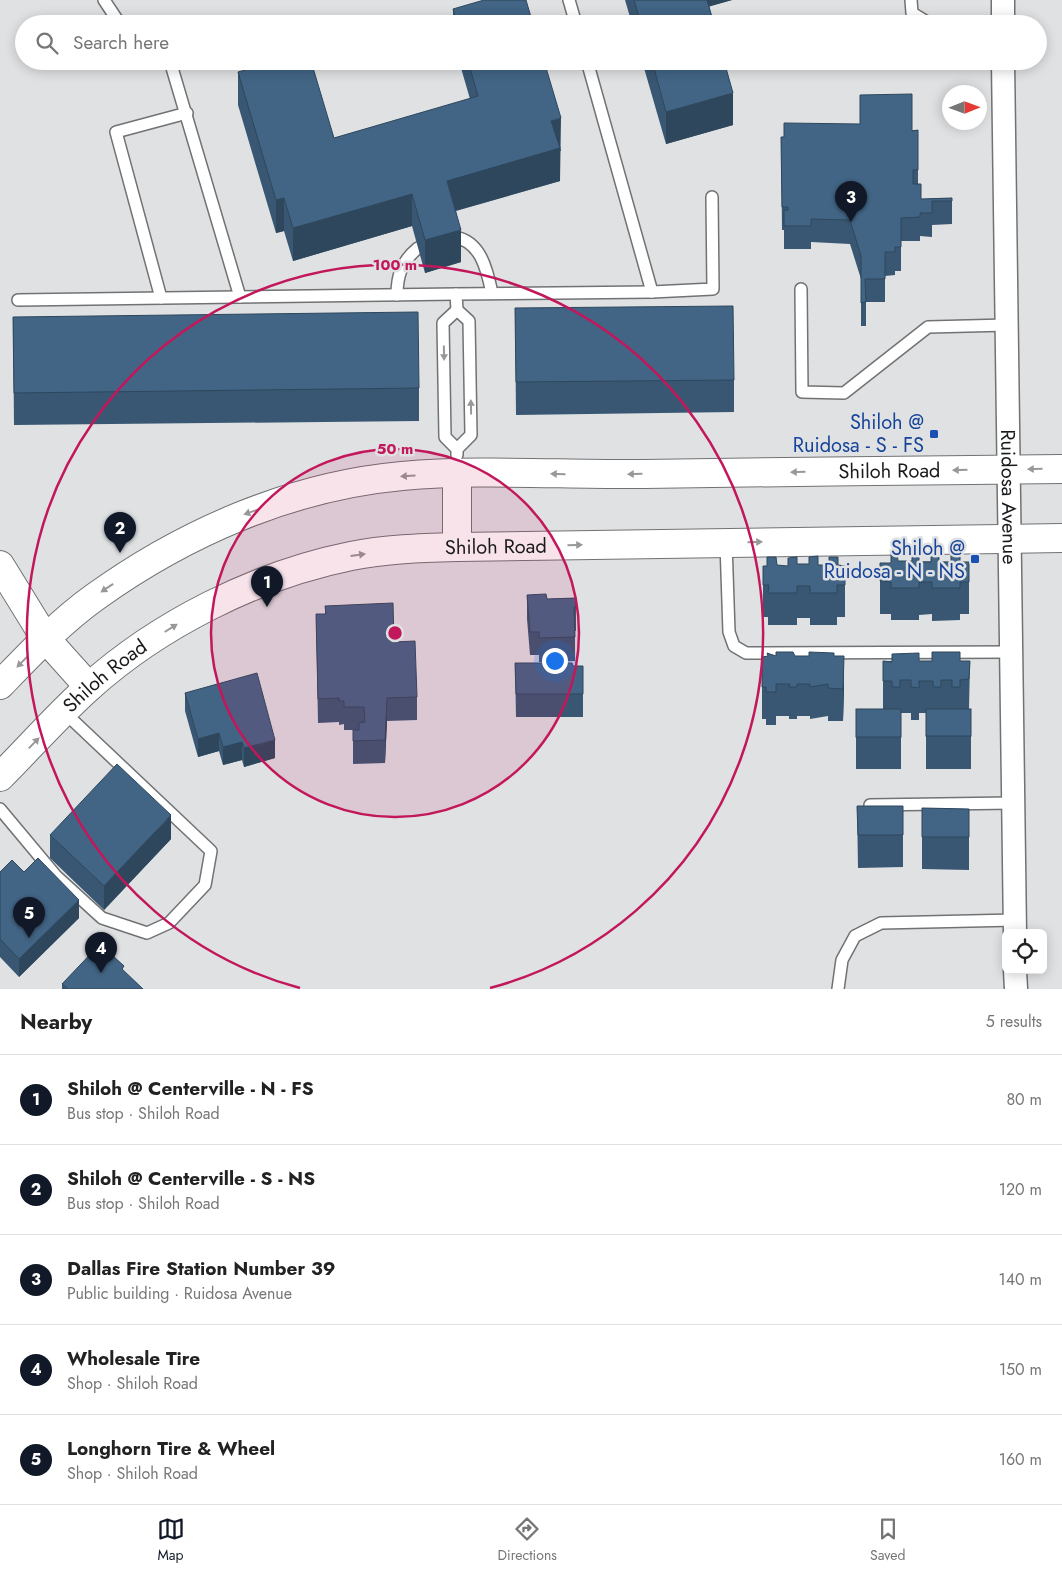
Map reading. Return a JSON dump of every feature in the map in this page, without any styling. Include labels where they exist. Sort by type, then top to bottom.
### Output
[{"type":"main road","name":"Shiloh Road","points":[[0,685],[44,638],[93,598],[142,566],[239,517],[283,501],[340,486],[400,476],[457,461],[606,475],[1062,469]]},
{"type":"main road","points":[[457,461],[457,546]]},
{"type":"main road","name":"Shiloh Road","points":[[0,777],[89,687],[142,647],[184,621],[251,588],[311,566],[352,556],[457,546],[1062,538]]},
{"type":"main road","points":[[0,565],[44,638],[89,687]]},
{"type":"street","points":[[1002,0],[1003,15]]},
{"type":"street","name":"Ruidosa Avenue","points":[[1003,70],[1015,926]]},
{"type":"street","points":[[1015,974],[1016,989]]},
{"type":"lane","points":[[104,0],[114,15]]},
{"type":"lane","points":[[569,0],[573,15]]},
{"type":"lane","points":[[911,0],[912,13],[915,15]]},
{"type":"lane","points":[[173,70],[240,297]]},
{"type":"lane","points":[[590,70],[652,292]]},
{"type":"lane","points":[[161,298],[116,132],[187,113]]},
{"type":"lane","points":[[18,300],[652,292],[713,289],[712,197]]},
{"type":"lane","points":[[454,237],[464,238],[481,255],[492,294]]},
{"type":"lane","points":[[397,295],[397,279],[403,263],[418,248]]},
{"type":"lane","points":[[800,289],[802,392],[844,393],[928,327],[1007,325]]},
{"type":"lane","points":[[456,294],[457,310],[469,321],[471,435],[457,461]]},
{"type":"lane","points":[[457,310],[443,323],[444,437],[457,461]]},
{"type":"lane","points":[[726,542],[729,632],[734,646],[746,653],[1010,652]]},
{"type":"lane","points":[[0,809],[56,876],[102,918],[147,933],[169,923],[205,885],[211,851],[64,712]]},
{"type":"lane","points":[[870,804],[1012,803]]},
{"type":"lane","points":[[838,989],[842,960],[855,936],[881,923],[1015,926]]},
{"type":"building","points":[[484,0],[526,0],[530,15],[455,15],[453,9]]},
{"type":"building","points":[[634,0],[707,0],[711,15],[638,15]]},
{"type":"building","points":[[245,70],[314,70],[334,138],[478,96],[471,70],[547,70],[561,118],[551,121],[560,148],[447,181],[461,230],[425,240],[412,194],[293,228],[284,198],[276,200],[238,72]]},
{"type":"building","points":[[654,70],[727,70],[733,93],[666,112]]},
{"type":"building","points":[[912,94],[912,131],[918,130],[918,170],[913,170],[913,184],[921,184],[921,199],[952,198],[952,201],[932,201],[932,213],[920,213],[920,217],[901,218],[901,247],[895,247],[895,252],[885,252],[885,279],[865,279],[866,302],[861,303],[861,256],[850,220],[811,219],[811,226],[784,226],[784,210],[788,210],[788,207],[782,207],[781,137],[784,137],[784,123],[860,124],[860,95]]},
{"type":"building","points":[[733,306],[734,380],[516,382],[515,308]]},
{"type":"building","points":[[418,312],[419,388],[14,393],[13,317]]},
{"type":"building","points":[[891,552],[897,552],[898,561],[912,561],[912,554],[919,554],[919,562],[931,562],[931,554],[939,554],[939,562],[951,562],[951,554],[960,554],[960,562],[969,562],[969,582],[960,582],[960,588],[932,588],[932,582],[919,582],[919,588],[891,588],[891,582],[880,581],[880,563],[891,563]]},
{"type":"building","points":[[818,556],[818,565],[829,565],[829,557],[838,557],[838,565],[845,566],[845,585],[837,585],[837,593],[810,593],[810,586],[797,586],[797,593],[768,593],[769,585],[763,585],[763,566],[767,566],[767,557],[776,557],[777,565],[788,566],[788,558],[797,557],[797,564],[809,564],[809,557]]},
{"type":"building","points":[[546,594],[547,599],[576,598],[576,607],[574,607],[575,637],[539,638],[539,632],[530,632],[527,595]]},
{"type":"building","points":[[393,603],[394,642],[415,641],[417,697],[387,698],[385,740],[353,741],[353,730],[359,730],[359,723],[365,722],[364,707],[344,707],[344,701],[339,701],[339,698],[318,699],[316,614],[326,614],[325,606]]},
{"type":"building","points":[[776,652],[793,652],[795,656],[809,656],[809,652],[834,653],[834,656],[844,656],[843,689],[828,688],[828,684],[810,687],[810,684],[797,684],[797,687],[789,687],[790,684],[776,684],[776,692],[766,692],[766,687],[762,687],[762,657],[768,656],[767,653],[776,656]]},
{"type":"building","points":[[932,652],[960,652],[960,661],[970,661],[969,679],[960,680],[960,687],[952,687],[952,680],[941,680],[941,687],[933,687],[933,681],[919,681],[919,688],[911,687],[911,680],[900,680],[900,687],[892,687],[892,681],[883,681],[883,661],[892,662],[892,654],[919,653],[919,661],[932,661]]},
{"type":"building","points":[[515,663],[572,663],[573,666],[583,666],[583,694],[516,694]]},
{"type":"building","points":[[257,673],[275,740],[244,748],[242,742],[223,747],[219,733],[198,739],[185,693]]},
{"type":"building","points":[[856,709],[901,709],[901,737],[856,737]]},
{"type":"building","points":[[926,709],[971,709],[971,736],[926,736]]},
{"type":"building","points":[[117,764],[171,815],[104,886],[50,835]]},
{"type":"building","points":[[857,806],[903,806],[903,835],[858,835]]},
{"type":"building","points":[[922,808],[969,809],[969,837],[922,837]]},
{"type":"building","points":[[38,858],[79,900],[19,959],[0,939],[0,872],[12,860],[24,872]]},
{"type":"building","points":[[100,944],[124,966],[122,969],[143,989],[68,989],[62,984]]},
{"type":"place","name":"Dallas Fire Station Number 39","points":[[851,222]]},
{"type":"place","name":"Shiloh @ Ruidosa - S - FS","points":[[934,434]]},
{"type":"place","name":"Shiloh @ Centerville - S - NS","points":[[120,553]]},
{"type":"place","name":"Shiloh @ Ruidosa - N - NS","points":[[975,559]]},
{"type":"place","name":"Shiloh @ Centerville - N - FS","points":[[267,607]]},
{"type":"place","name":"Longhorn Tire & Wheel","points":[[29,938]]},
{"type":"place","name":"Wholesale Tire","points":[[101,973]]}]
